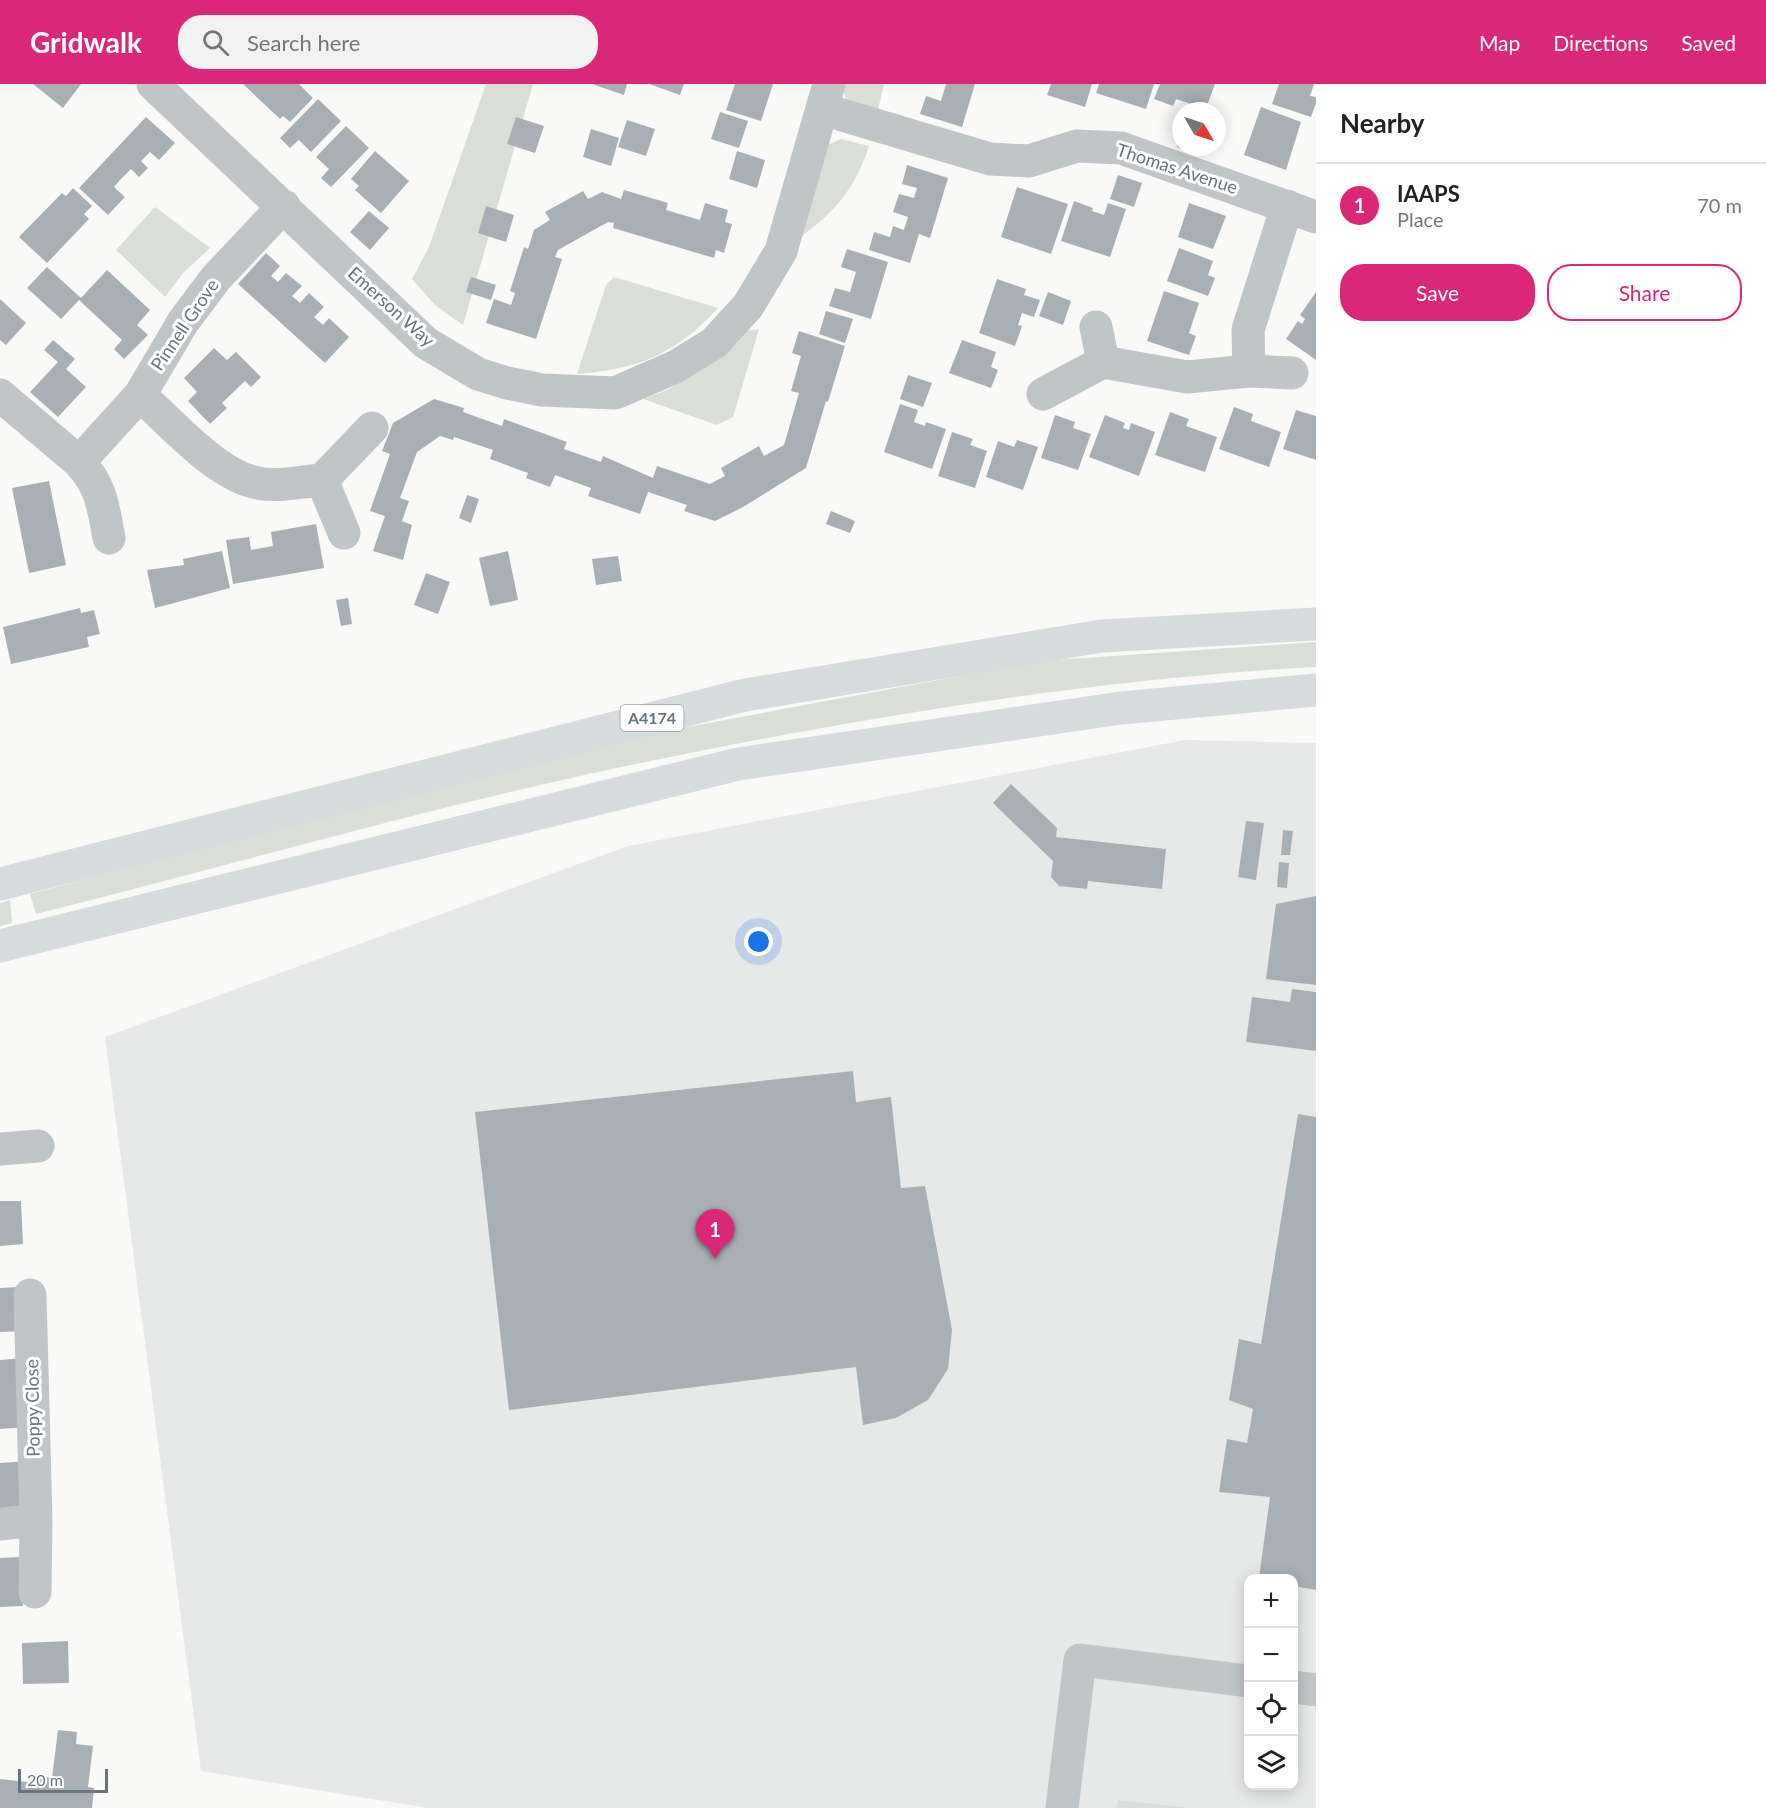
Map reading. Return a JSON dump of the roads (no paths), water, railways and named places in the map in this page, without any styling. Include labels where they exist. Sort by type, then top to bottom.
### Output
[{"type":"highway","name":"A4174","points":[[0,884],[745,695],[1102,636],[1316,624]]},
{"type":"highway","points":[[0,946],[738,764],[1121,708],[1316,690]]},
{"type":"street","name":"Emerson Way","points":[[153,84],[426,343],[478,374],[542,390],[615,393],[675,367],[714,343],[748,306],[781,251],[825,96]]},
{"type":"street","name":"Thomas Avenue","points":[[825,96],[990,159],[1029,161],[1077,146],[1121,148],[1301,211],[1248,330],[1249,371]]},
{"type":"street","name":"Pinnell Grove","points":[[79,462],[140,395],[183,322],[216,278],[284,206]]},
{"type":"street","points":[[1096,327],[1103,362]]},
{"type":"street","points":[[1043,394],[1103,362],[1187,377],[1249,371],[1292,373]]},
{"type":"street","points":[[0,395],[79,462],[93,477],[101,493],[109,538]]},
{"type":"street","points":[[140,395],[231,473],[252,482],[272,485],[322,480],[372,428]]},
{"type":"street","points":[[322,480],[344,533]]},
{"type":"street","points":[[0,1149],[39,1146]]},
{"type":"street","name":"Poppy Close","points":[[30,1295],[36,1520],[35,1592]]},
{"type":"street","points":[[0,1524],[36,1520]]},
{"type":"street","points":[[1062,1808],[1079,1671],[1244,1681]]},
{"type":"street","points":[[1298,1687],[1316,1689]]},
{"type":"place","name":"IAAPS","points":[[715,1259]]}]
